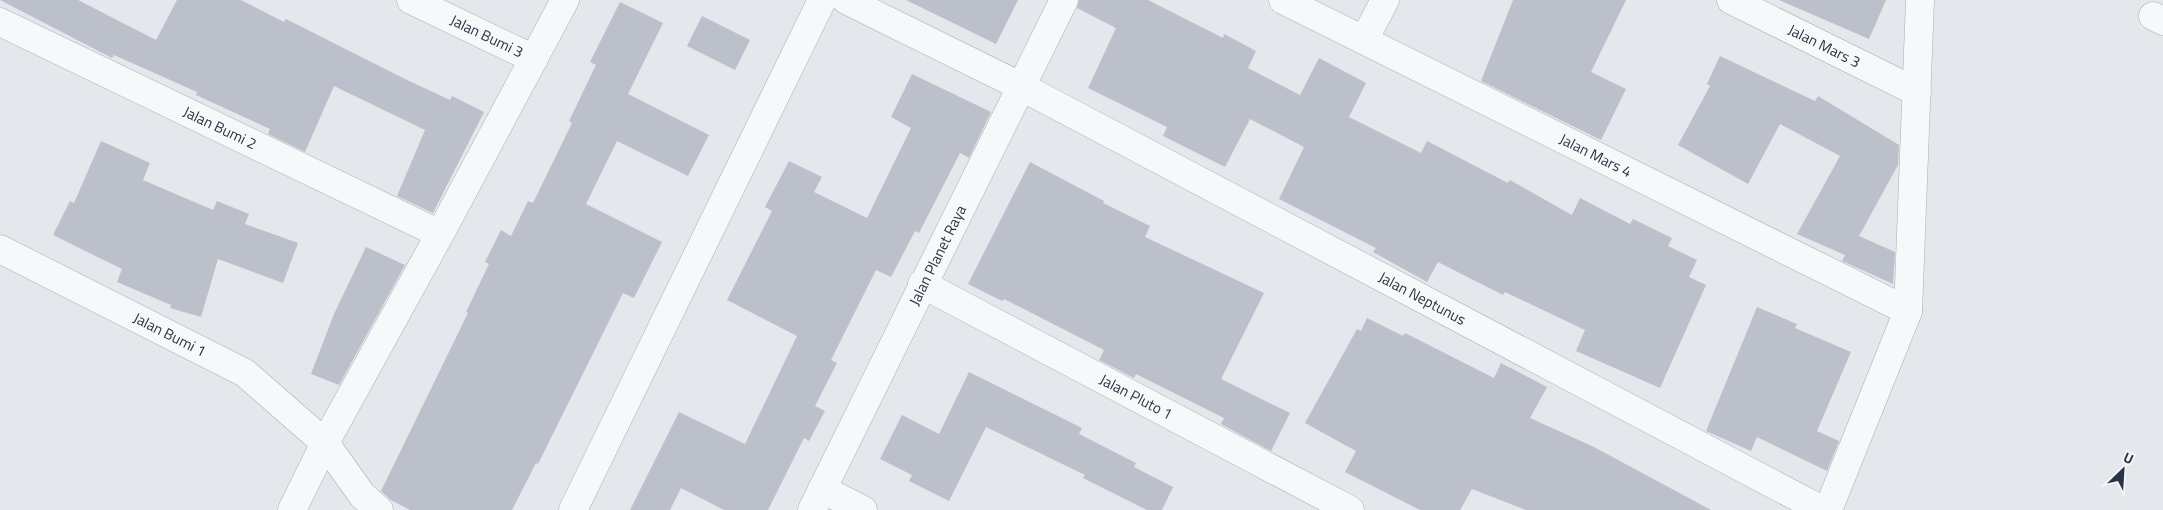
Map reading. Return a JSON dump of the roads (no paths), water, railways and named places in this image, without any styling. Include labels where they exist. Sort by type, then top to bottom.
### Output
[{"type":"street","name":"Jalan Bumi 3","points":[[411,0],[534,59]]},
{"type":"street","points":[[292,510],[325,443],[440,234],[565,0]]},
{"type":"street","points":[[573,510],[822,0]]},
{"type":"street","name":"Jalan Neptunus","points":[[846,0],[1022,87],[1822,510]]},
{"type":"street","name":"Jalan Planet Raya","points":[[817,500],[922,284],[1064,0]]},
{"type":"street","name":"Jalan Mars 4","points":[[1283,0],[1908,311]]},
{"type":"street","points":[[1364,40],[1385,0]]},
{"type":"street","name":"Jalan Mars 3","points":[[1731,0],[1917,92]]},
{"type":"street","points":[[1828,510],[1908,311],[1920,0]]},
{"type":"street","name":"Jalan Bumi 2","points":[[0,22],[440,234]]},
{"type":"street","name":"Jalan Bumi 1","points":[[0,249],[246,373],[325,443],[362,494],[379,510]]},
{"type":"street","name":"Jalan Pluto 1","points":[[922,284],[1350,510]]},
{"type":"street","points":[[817,500],[863,510]]}]
